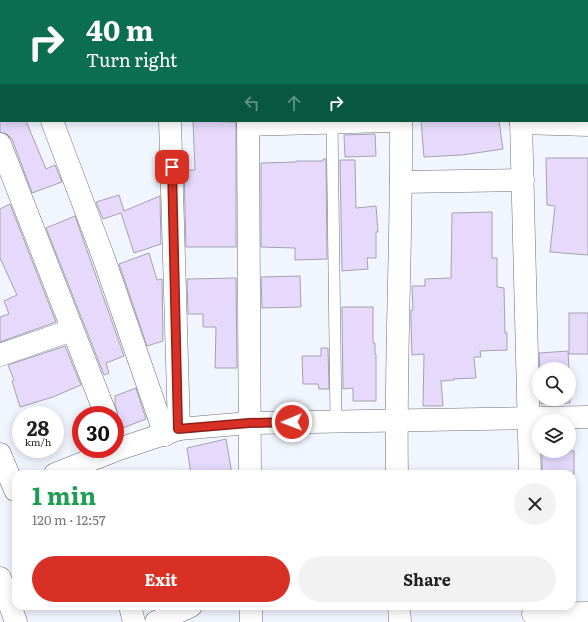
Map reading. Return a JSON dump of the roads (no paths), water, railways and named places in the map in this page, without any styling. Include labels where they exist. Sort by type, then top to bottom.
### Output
[{"type":"street","points":[[167,0],[197,0]]},
{"type":"street","points":[[52,122],[172,432]]},
{"type":"street","points":[[170,122],[172,432]]},
{"type":"street","points":[[250,470],[248,123],[332,122]]},
{"type":"street","points":[[397,470],[396,419],[402,182],[401,122]]},
{"type":"street","points":[[530,470],[521,122],[588,125]]},
{"type":"street","points":[[0,144],[102,406]]},
{"type":"street","points":[[402,182],[523,180]]},
{"type":"street","points":[[0,355],[72,330]]},
{"type":"street","points":[[124,442],[172,432],[249,423],[336,420],[588,417]]},
{"type":"street","points":[[0,454],[10,492]]},
{"type":"street","points":[[77,470],[93,467],[102,458]]},
{"type":"street","points":[[0,578],[16,622]]},
{"type":"street","points":[[131,610],[134,622]]},
{"type":"street","points":[[156,622],[182,610]]},
{"type":"street","points":[[251,610],[251,622]]},
{"type":"street","points":[[399,610],[400,622]]},
{"type":"street","points":[[533,614],[588,613]]},
{"type":"lane","points":[[332,122],[336,420]]}]
